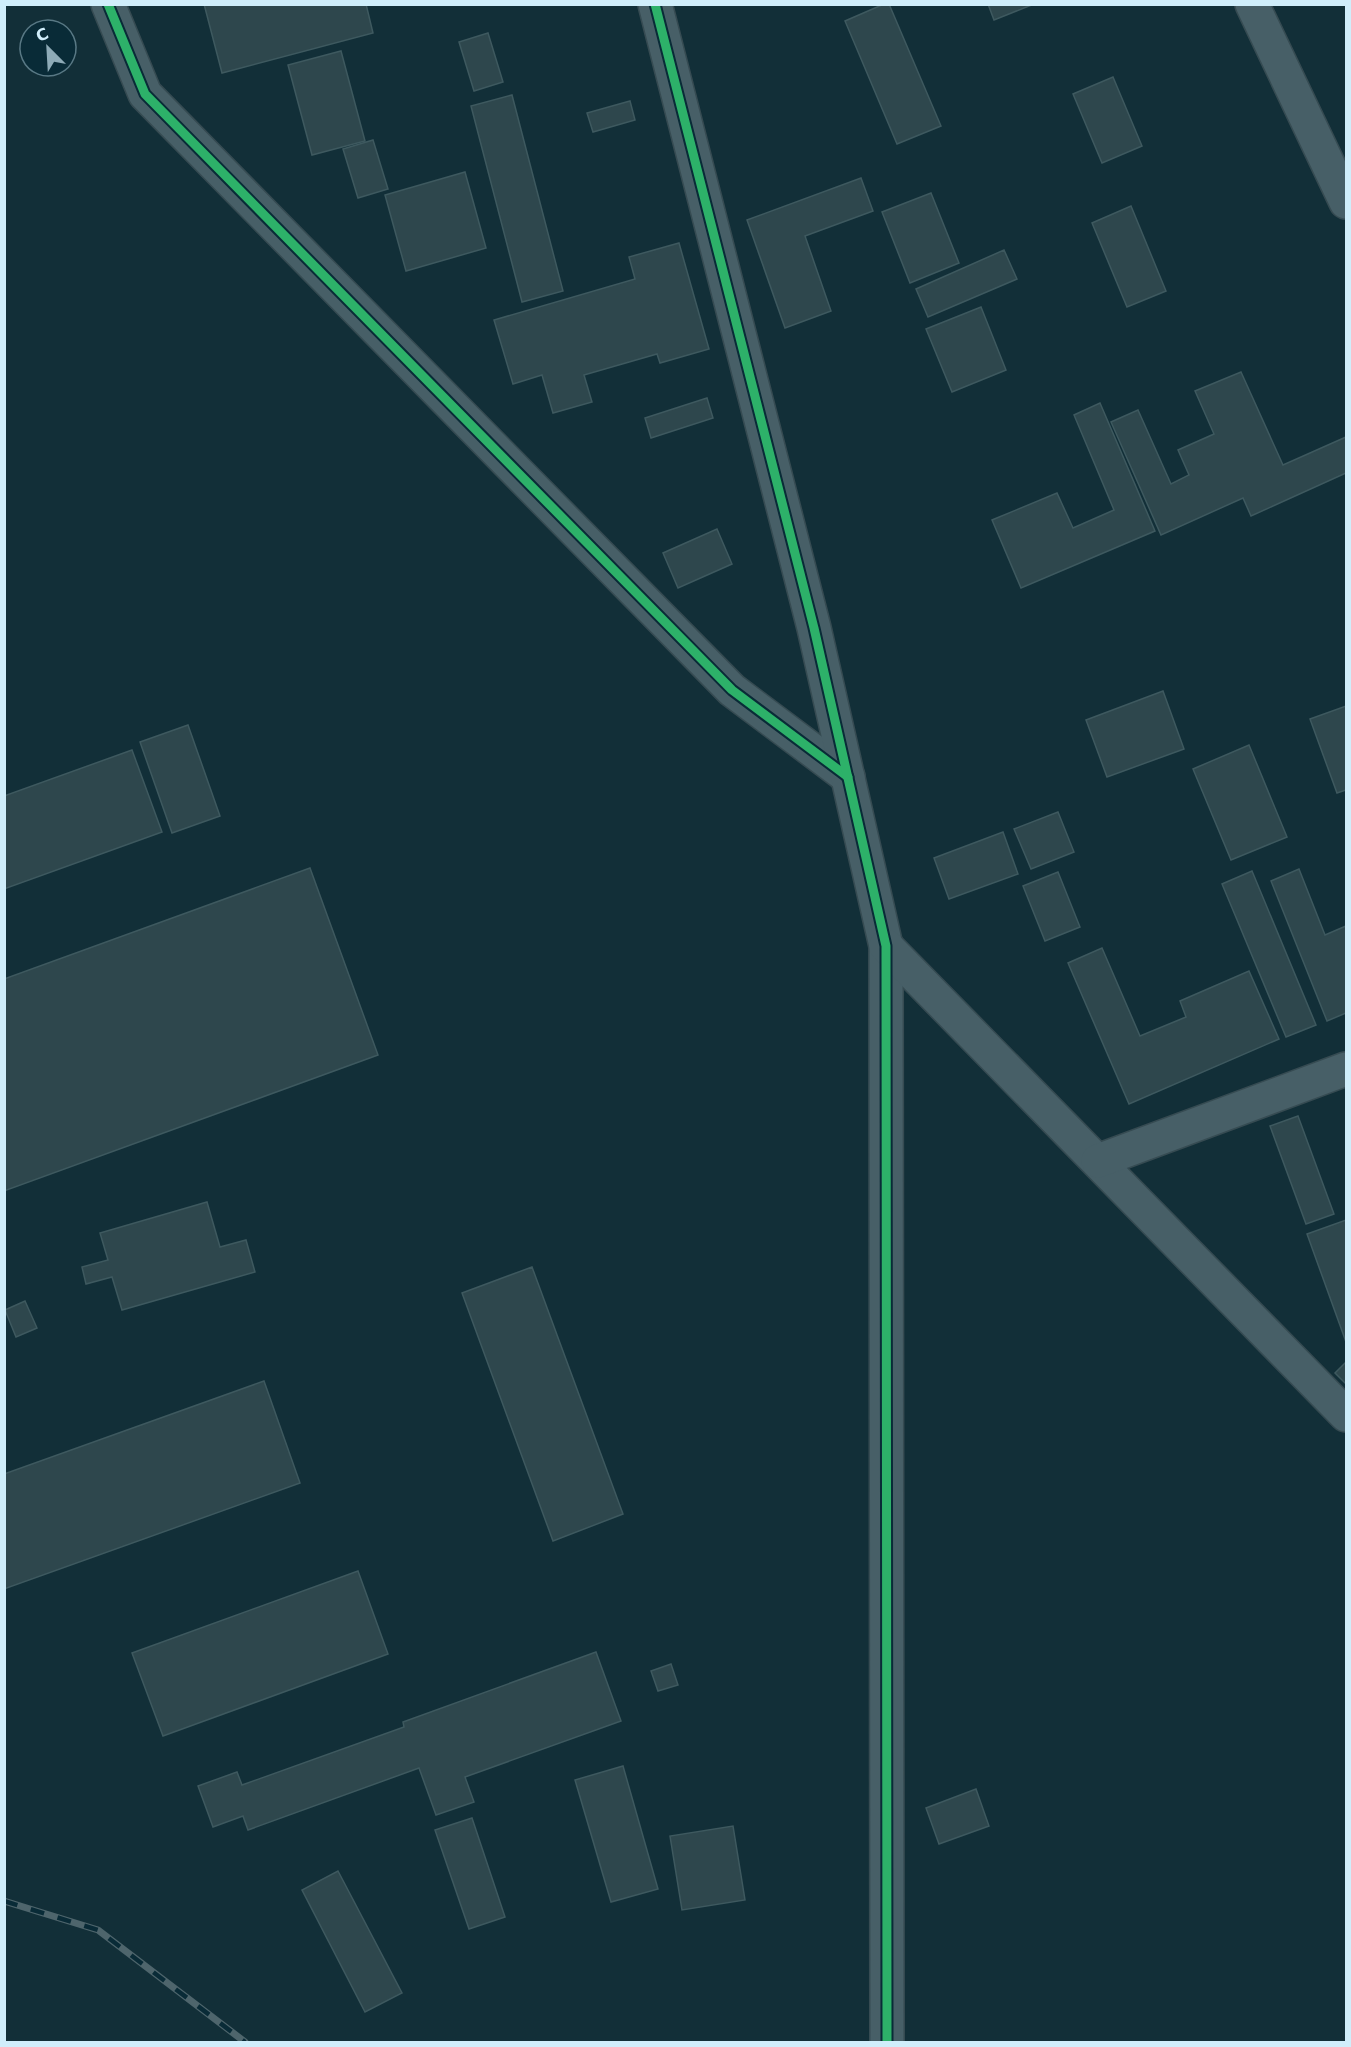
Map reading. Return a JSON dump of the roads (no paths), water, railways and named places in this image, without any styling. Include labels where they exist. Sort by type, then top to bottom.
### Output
[{"type":"street","points":[[108,4],[145,94],[732,690],[848,777]]},
{"type":"street","points":[[654,4],[814,628],[886,946],[887,2043]]},
{"type":"street","points":[[1251,4],[1347,202]]},
{"type":"street","points":[[886,946],[1347,1414]]},
{"type":"street","points":[[1098,1161],[1347,1069]]},
{"type":"railway","points":[[4,1901],[98,1930],[245,2042]]}]
